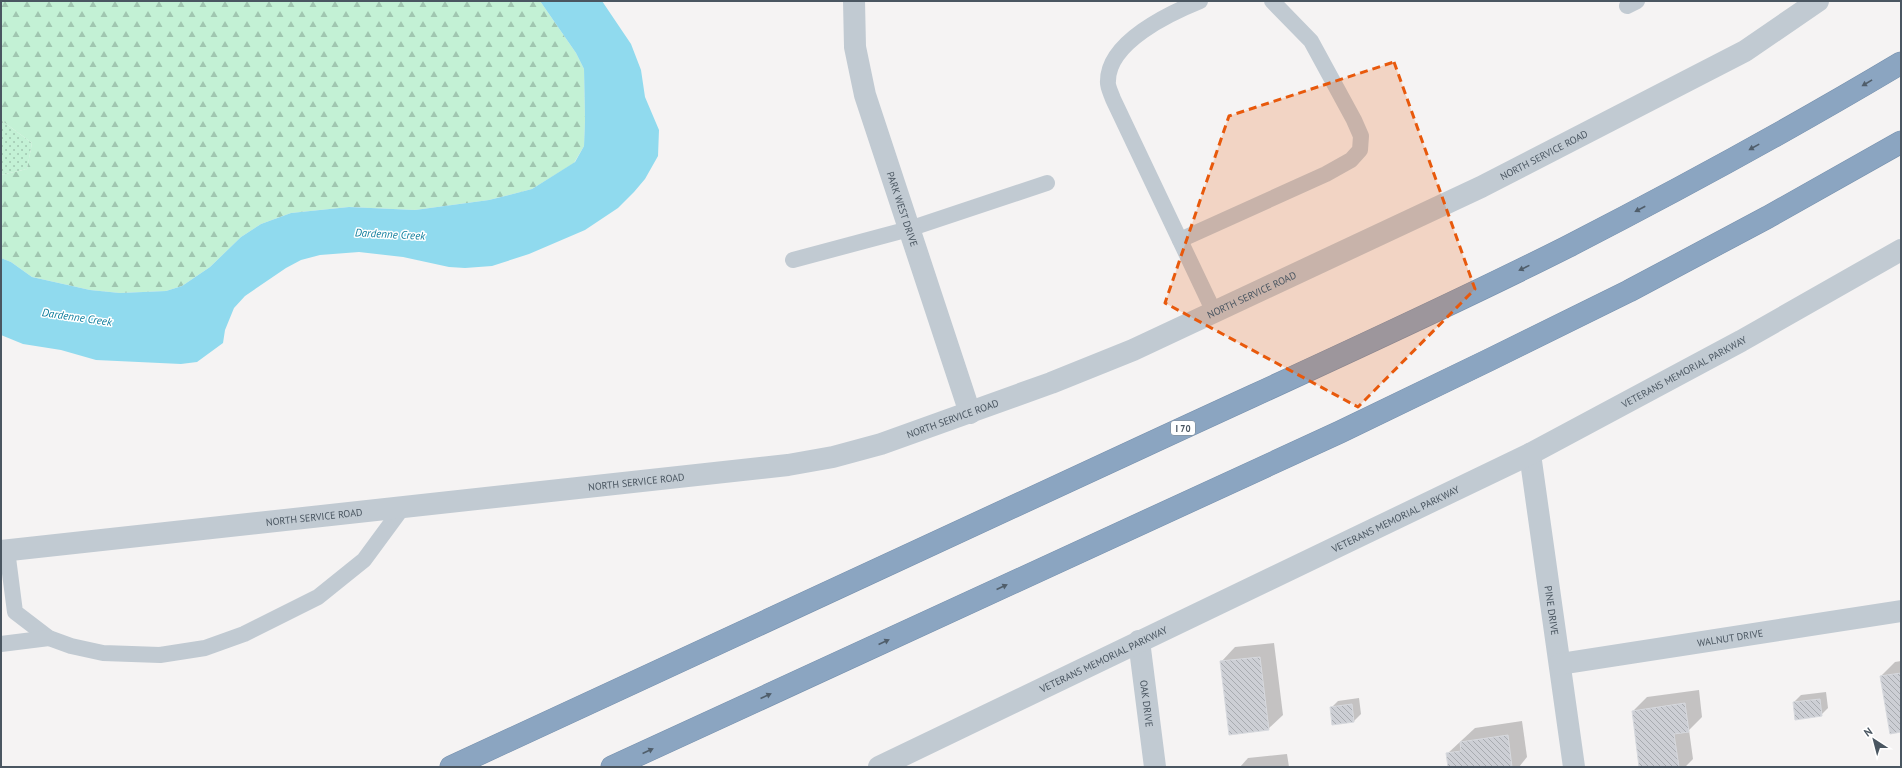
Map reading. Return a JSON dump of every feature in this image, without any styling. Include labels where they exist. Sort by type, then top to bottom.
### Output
[{"type":"highway","name":"I 70","points":[[451,767],[720,644],[1424,316],[1559,250],[1703,175],[1837,101],[1901,63]]},
{"type":"highway","points":[[612,767],[1340,432],[1489,360],[1629,291],[1768,217],[1901,142]]},
{"type":"street","name":"PARK WEST DRIVE","points":[[854,1],[855,47],[865,96],[970,413]]},
{"type":"street","name":"NORTH SERVICE ROAD","points":[[4,550],[788,465],[833,457],[881,444],[970,413],[1133,350],[1495,180],[1745,51],[1818,1]]},
{"type":"street","name":"VETERANS MEMORIAL PARKWAY","points":[[879,767],[1530,454],[1741,341],[1901,250]]},
{"type":"street","name":"PINE DRIVE","points":[[1530,454],[1574,767]]},
{"type":"street","name":"WALNUT DRIVE","points":[[1560,664],[1901,611]]},
{"type":"street","name":"OAK DRIVE","points":[[1139,641],[1155,767]]},
{"type":"lane","points":[[1200,1],[1154,24],[1136,36],[1119,52],[1112,63],[1108,81],[1113,98],[1214,312]]},
{"type":"lane","points":[[1180,240],[1326,174],[1351,160],[1360,150],[1361,136],[1354,120],[1311,41],[1272,1]]},
{"type":"lane","points":[[793,260],[909,229],[1047,183]]},
{"type":"lane","points":[[4,550],[15,612],[49,638],[71,646],[103,653],[160,655],[205,648],[244,634],[318,598],[364,560],[403,507]]},
{"type":"lane","points":[[1,644],[49,638]]},
{"type":"highlighted area","points":[[1394,62],[1475,289],[1358,407],[1165,303],[1229,116]]},
{"type":"green space","points":[[1,1],[540,1],[576,53],[584,69],[584,146],[574,163],[532,189],[489,200],[415,210],[349,207],[291,213],[261,224],[241,237],[210,267],[182,286],[166,291],[120,293],[90,290],[32,277],[11,262],[1,258],[1,175],[27,169],[32,143],[1,120]]},
{"type":"green space","points":[[1,120],[32,143],[27,169],[1,175]]},
{"type":"water","name":"Dardenne Creek","points":[[540,1],[602,1],[631,44],[641,70],[645,97],[659,130],[658,156],[645,179],[618,208],[585,230],[529,254],[492,266],[465,268],[449,267],[403,257],[359,252],[320,255],[301,260],[286,268],[245,296],[234,308],[225,330],[223,343],[197,362],[181,364],[96,360],[61,350],[23,344],[1,335],[1,258],[11,262],[32,277],[90,290],[120,293],[166,291],[182,286],[210,267],[241,237],[261,224],[291,213],[349,207],[415,210],[489,200],[532,189],[575,162],[584,146],[584,69],[576,53]]},
{"type":"building","points":[[1260,657],[1269,730],[1229,735],[1220,661]]},
{"type":"building","points":[[1901,673],[1901,732],[1890,734],[1880,676]]},
{"type":"building","points":[[1820,699],[1822,716],[1795,720],[1793,702]]},
{"type":"building","points":[[1685,703],[1689,732],[1674,734],[1679,767],[1639,767],[1632,711]]},
{"type":"building","points":[[1352,704],[1354,722],[1332,725],[1330,707]]},
{"type":"building","points":[[1508,735],[1512,767],[1448,767],[1446,753],[1461,751],[1460,742]]}]
